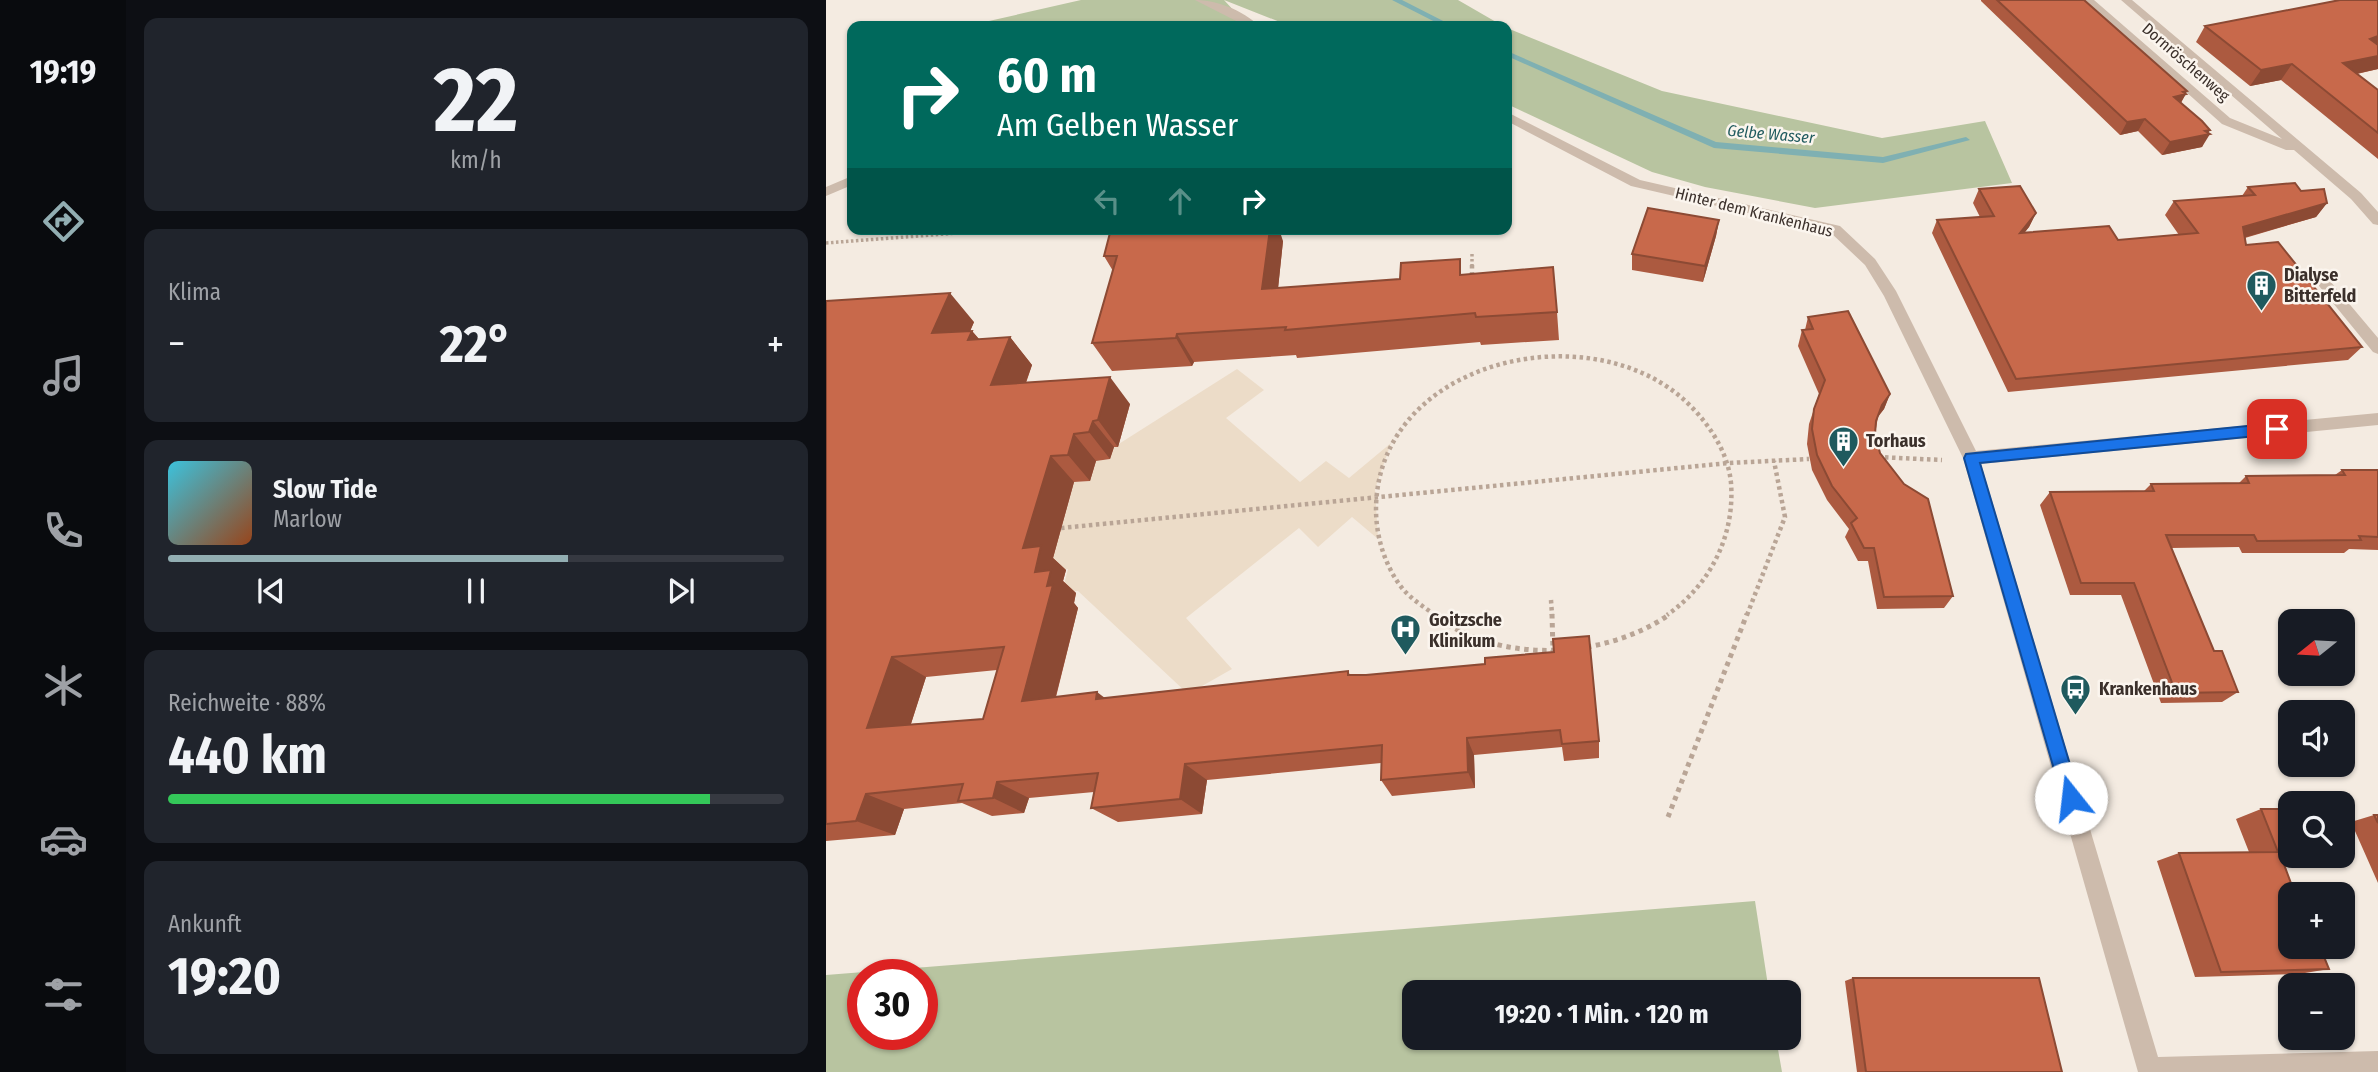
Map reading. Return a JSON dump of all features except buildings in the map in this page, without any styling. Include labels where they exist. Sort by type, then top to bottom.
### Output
[{"type":"street","points":[[1200,0],[1247,21]]},
{"type":"street","name":"Dornröschenweg","points":[[2088,0],[2226,121],[2307,154]]},
{"type":"street","name":"Dornröschenweg","points":[[2126,0],[2356,196],[2378,221]]},
{"type":"street","name":"Hinter dem Krankenhaus","points":[[1512,120],[1636,183],[1835,229],[1870,262],[1891,295],[1971,458],[2150,1071]]},
{"type":"street","points":[[826,192],[847,182]]},
{"type":"street","points":[[2320,278],[2378,348]]},
{"type":"street","points":[[1971,458],[2378,419]]},
{"type":"street","points":[[2150,1071],[2378,1063]]},
{"type":"path","points":[[826,243],[932,235]]},
{"type":"path","points":[[1472,254],[1472,281]]},
{"type":"path","points":[[1571,355],[1623,365],[1670,387],[1706,421],[1729,463],[1734,511],[1719,561],[1683,604],[1631,636],[1567,652],[1502,647],[1443,624],[1400,586],[1378,538],[1375,489],[1391,443],[1424,404],[1467,375],[1517,359],[1571,355]]},
{"type":"path","points":[[1870,456],[1935,460],[1971,458]]},
{"type":"path","points":[[1061,528],[1376,500],[1729,463],[1809,459]]},
{"type":"path","points":[[1668,817],[1785,517],[1774,461]]},
{"type":"path","points":[[1551,600],[1553,651]]},
{"type":"green space","points":[[1081,0],[1224,0],[1243,21],[989,21]]},
{"type":"green space","points":[[1224,0],[1458,0],[1494,21],[1277,21]]},
{"type":"green space","points":[[1512,30],[1662,91],[1882,138],[1985,121],[2012,183],[1815,208],[1705,187],[1652,172],[1512,106]]},
{"type":"green space","points":[[1755,901],[1767,980],[1402,980],[1402,1050],[1778,1050],[1782,1072],[826,1072],[826,975],[847,973],[847,1050],[938,1050],[938,966]]},
{"type":"shaded area","points":[[1237,369],[1264,390],[1226,418],[1300,482],[1326,461],[1349,478],[1391,443],[1375,489],[1378,539],[1352,517],[1318,547],[1299,528],[1186,618],[1232,669],[1188,694],[1078,591],[1062,592],[1068,569],[1049,572],[1074,482],[1090,481],[1096,461],[1110,459],[1114,447]]},
{"type":"waterway","name":"Gelbe Wasser","points":[[1396,0],[1439,21]]},
{"type":"waterway","name":"Gelbe Wasser","points":[[1512,55],[1714,145],[1883,160],[1966,140]]},
{"type":"place","name":"Dialyse Bitterfeld","points":[[2261,312]]},
{"type":"place","name":"Torhaus","points":[[1843,468]]},
{"type":"place","name":"Goitzsche Klinikum","points":[[1406,657]]},
{"type":"place","name":"Krankenhaus","points":[[2076,716]]},
{"type":"route","points":[[2071,798],[1971,458],[2277,429]]}]
